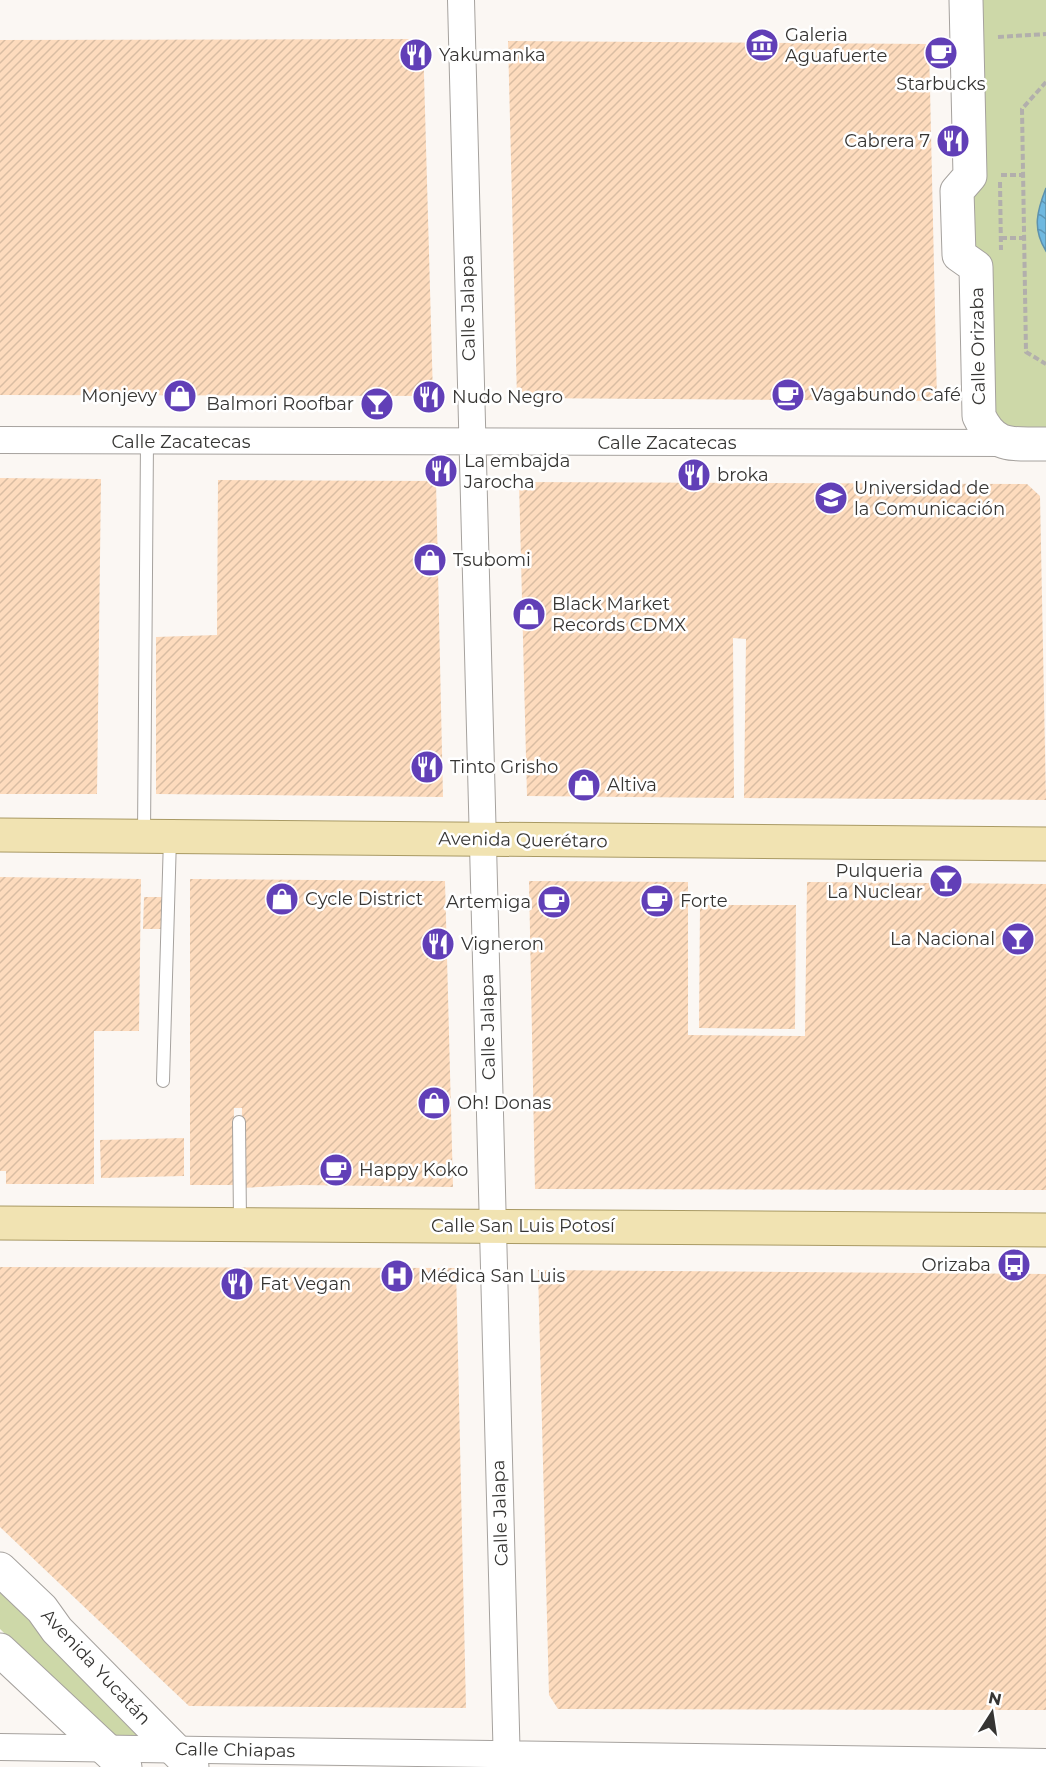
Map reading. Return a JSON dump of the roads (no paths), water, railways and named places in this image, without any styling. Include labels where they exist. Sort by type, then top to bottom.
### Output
[{"type":"main road","name":"Avenida Querétaro","points":[[0,835],[1046,844]]},
{"type":"main road","name":"Calle San Luis Potosí","points":[[0,1222],[1046,1230]]},
{"type":"street","name":"Calle Jalapa","points":[[461,0],[506,1762]]},
{"type":"street","name":"Calle Orizaba","points":[[966,0],[970,176],[957,191],[958,255],[976,267],[979,416],[991,436],[1004,443]]},
{"type":"street","name":"Calle Zacatecas","points":[[0,440],[472,444],[1046,444]]},
{"type":"street","name":"Avenida Yucatán","points":[[0,1569],[42,1608],[57,1630],[182,1757]]},
{"type":"street","points":[[0,1650],[116,1758]]},
{"type":"street","name":"Calle Chiapas","points":[[0,1747],[116,1758],[506,1762],[1046,1762]]},
{"type":"lane","points":[[147,441],[163,1081]]},
{"type":"lane","points":[[239,1122],[240,1224]]},
{"type":"water","points":[[1046,188],[1046,251],[1039,235],[1037,220]]},
{"type":"place","name":"Galeria Aguafuerte","points":[[762,45]]},
{"type":"place","name":"Starbucks","points":[[941,53]]},
{"type":"place","name":"Yakumanka","points":[[416,55]]},
{"type":"place","name":"Cabrera 7","points":[[953,141]]},
{"type":"place","name":"Vagabundo Café","points":[[788,395]]},
{"type":"place","name":"Monjevy","points":[[180,396]]},
{"type":"place","name":"Nudo Negro","points":[[429,397]]},
{"type":"place","name":"Balmori Roofbar","points":[[377,404]]},
{"type":"place","name":"La embajda Jarocha","points":[[441,471]]},
{"type":"place","name":"broka","points":[[694,475]]},
{"type":"place","name":"Universidad de la Comunicación","points":[[831,498]]},
{"type":"place","name":"Tsubomi","points":[[430,560]]},
{"type":"place","name":"Black Market Records CDMX","points":[[529,614]]},
{"type":"place","name":"Tinto Grisho","points":[[427,767]]},
{"type":"place","name":"Altiva","points":[[584,785]]},
{"type":"place","name":"Pulqueria La Nuclear","points":[[946,881]]},
{"type":"place","name":"Cycle District","points":[[282,899]]},
{"type":"place","name":"Forte","points":[[657,901]]},
{"type":"place","name":"Artemiga","points":[[554,902]]},
{"type":"place","name":"La Nacional","points":[[1018,939]]},
{"type":"place","name":"Vigneron","points":[[438,944]]},
{"type":"place","name":"Oh! Donas","points":[[434,1103]]},
{"type":"place","name":"Happy Koko","points":[[336,1170]]},
{"type":"place","name":"Orizaba","points":[[1014,1265]]},
{"type":"place","name":"Médica San Luis","points":[[397,1276]]},
{"type":"place","name":"Fat Vegan","points":[[237,1284]]}]
